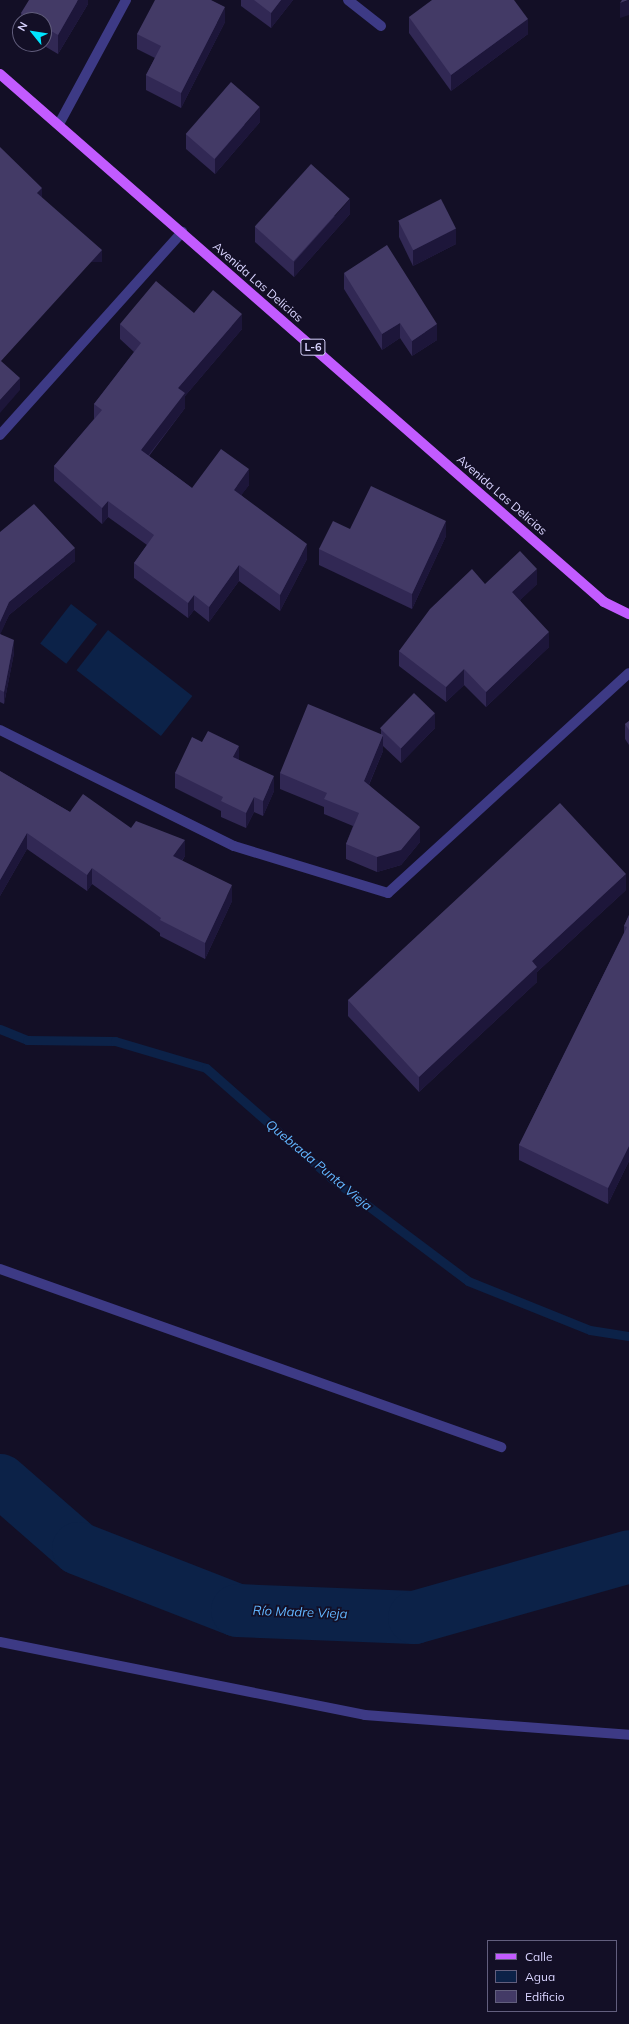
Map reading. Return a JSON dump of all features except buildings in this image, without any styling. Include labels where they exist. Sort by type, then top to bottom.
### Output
[{"type":"main road","name":"Avenida Las Delicias","points":[[0,74],[60,124],[604,602],[629,614]]},
{"type":"street","points":[[60,124],[126,0]]},
{"type":"street","points":[[348,0],[381,26]]},
{"type":"street","points":[[0,435],[182,232]]},
{"type":"street","points":[[0,730],[234,846],[388,893],[629,673]]},
{"type":"street","points":[[0,1269],[501,1447]]},
{"type":"street","points":[[1,1645],[365,1715],[629,1735]]},
{"type":"water","points":[[71,604],[97,624],[66,664],[40,643]]},
{"type":"water","points":[[108,630],[192,696],[161,736],[77,670]]},
{"type":"waterway","name":"Quebrada Punta Vieja","points":[[0,1029],[27,1040],[115,1041],[206,1068],[331,1178],[468,1281],[590,1330],[629,1336]]},
{"type":"waterway","name":"Río Madre Vieja","points":[[0,1480],[78,1548],[237,1610],[414,1617],[629,1556]]}]
